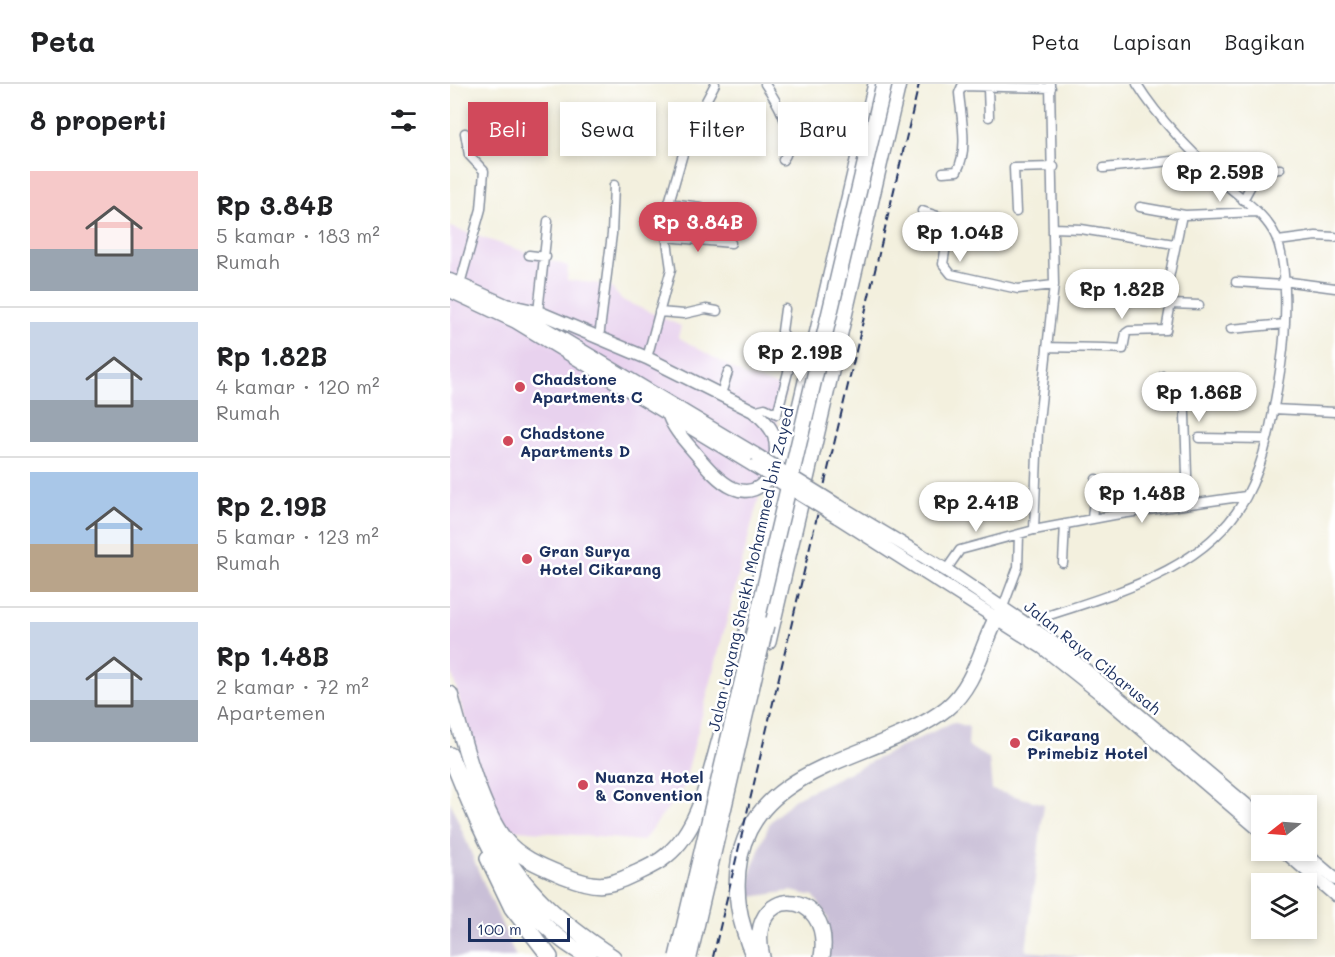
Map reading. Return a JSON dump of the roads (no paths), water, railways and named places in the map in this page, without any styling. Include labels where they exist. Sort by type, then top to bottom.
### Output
[{"type":"highway","points":[[450,694],[471,764],[503,838],[512,848],[538,865],[599,886],[615,883],[649,866],[664,858],[677,846],[705,790],[723,729],[876,84]]},
{"type":"highway","name":"Jalan Layang Sheikh Mohammed bin Zayed","points":[[676,957],[884,84]]},
{"type":"highway","name":"Jalan Layang Sheikh Mohammed bin Zayed","points":[[689,957],[891,84]]},
{"type":"highway","points":[[695,957],[898,84]]},
{"type":"highway","points":[[754,957],[738,911],[736,878],[742,847],[757,816],[789,785],[944,710],[972,677],[1000,612]]},
{"type":"highway","points":[[450,723],[491,830],[516,872],[564,924],[613,957]]},
{"type":"highway","points":[[676,957],[722,756],[723,729]]},
{"type":"highway","points":[[450,754],[501,888],[516,913],[550,957]]},
{"type":"highway","points":[[478,824],[526,906],[555,938],[589,957]]},
{"type":"highway","points":[[762,957],[760,924],[774,907],[789,902],[806,907],[818,918],[824,931],[822,957]]},
{"type":"main road","name":"Jalan Raya Cibarusah","points":[[453,285],[506,304],[669,416],[754,460]]},
{"type":"main road","name":"Jalan Raya Cibarusah","points":[[453,285],[611,374],[1000,612],[1094,675],[1251,809]]},
{"type":"main road","name":"Jalan Raya Cibarusah","points":[[450,300],[508,326],[562,357],[611,374]]},
{"type":"main road","points":[[506,304],[538,312],[647,358],[753,411],[770,428],[776,449],[769,478],[759,487],[736,489],[719,478],[692,449],[671,424],[669,416]]},
{"type":"main road","name":"Jalan Raya Cibarusah","points":[[838,511],[946,570],[1000,612]]},
{"type":"main road","name":"Jalan Raya Cibarusah","points":[[1024,628],[1251,823]]},
{"type":"main road","points":[[1296,861],[1335,895]]},
{"type":"main road","points":[[1314,861],[1335,879]]},
{"type":"street","points":[[647,358],[671,269],[664,220],[689,133],[715,84]]},
{"type":"street","points":[[765,84],[778,104],[785,124],[788,147],[783,160]]},
{"type":"street","points":[[1024,628],[1123,591],[1169,568],[1219,534],[1246,496],[1266,439],[1273,409],[1285,324],[1278,241],[1272,229],[1257,212],[1200,158],[1162,117],[1137,84]]},
{"type":"street","points":[[943,172],[957,171],[961,159],[960,89],[965,86],[988,88],[1051,86],[1054,285],[1038,430],[1035,530]]},
{"type":"street","points":[[988,88],[989,117]]},
{"type":"street","points":[[453,285],[484,194],[484,171],[469,156],[465,133]]},
{"type":"street","points":[[1104,168],[1200,158]]},
{"type":"street","points":[[1016,212],[1014,168],[1054,167]]},
{"type":"street","points":[[1243,200],[1259,171],[1280,170]]},
{"type":"street","points":[[599,338],[612,234],[614,185]]},
{"type":"street","points":[[669,203],[701,207]]},
{"type":"street","points":[[1140,207],[1182,215],[1221,216],[1257,212]]},
{"type":"street","points":[[922,211],[948,217],[949,230],[944,264],[951,274],[1018,290],[1054,285]]},
{"type":"street","points":[[1048,347],[1095,348],[1106,345],[1123,349],[1129,331],[1167,330],[1170,304],[1168,278],[1182,215]]},
{"type":"street","points":[[538,312],[546,257],[548,221]]},
{"type":"street","points":[[919,221],[949,230]]},
{"type":"street","points":[[1054,228],[1081,229],[1174,244]]},
{"type":"street","points":[[666,237],[731,243]]},
{"type":"street","points":[[1278,241],[1300,237],[1335,237]]},
{"type":"street","points":[[529,255],[546,257]]},
{"type":"street","points":[[1236,282],[1283,283],[1335,288]]},
{"type":"street","points":[[1170,304],[1199,305]]},
{"type":"street","points":[[659,312],[684,314],[705,309],[717,311]]},
{"type":"street","points":[[753,411],[765,408],[777,414],[783,399],[793,353],[782,331],[785,309]]},
{"type":"street","points":[[1231,329],[1285,324]]},
{"type":"street","points":[[721,394],[728,372]]},
{"type":"street","points":[[1163,376],[1181,380],[1184,385],[1188,504]]},
{"type":"street","points":[[1273,409],[1335,412]]},
{"type":"street","points":[[1199,438],[1266,439]]},
{"type":"street","points":[[1092,519],[1096,479]]},
{"type":"street","points":[[946,570],[960,550],[1035,530],[1246,496]]},
{"type":"street","points":[[1063,563],[1065,524]]},
{"type":"street","points":[[1000,612],[1018,567],[1019,536]]},
{"type":"railway","points":[[713,957],[919,84]]},
{"type":"place","name":"Chadstone Apartments C","points":[[520,387]]},
{"type":"place","name":"Chadstone Apartments D","points":[[508,441]]},
{"type":"place","name":"Gran Surya Hotel Cikarang","points":[[527,559]]},
{"type":"place","name":"Cikarang Primebiz Hotel","points":[[1015,743]]},
{"type":"place","name":"Nuanza Hotel & Convention","points":[[583,785]]}]
